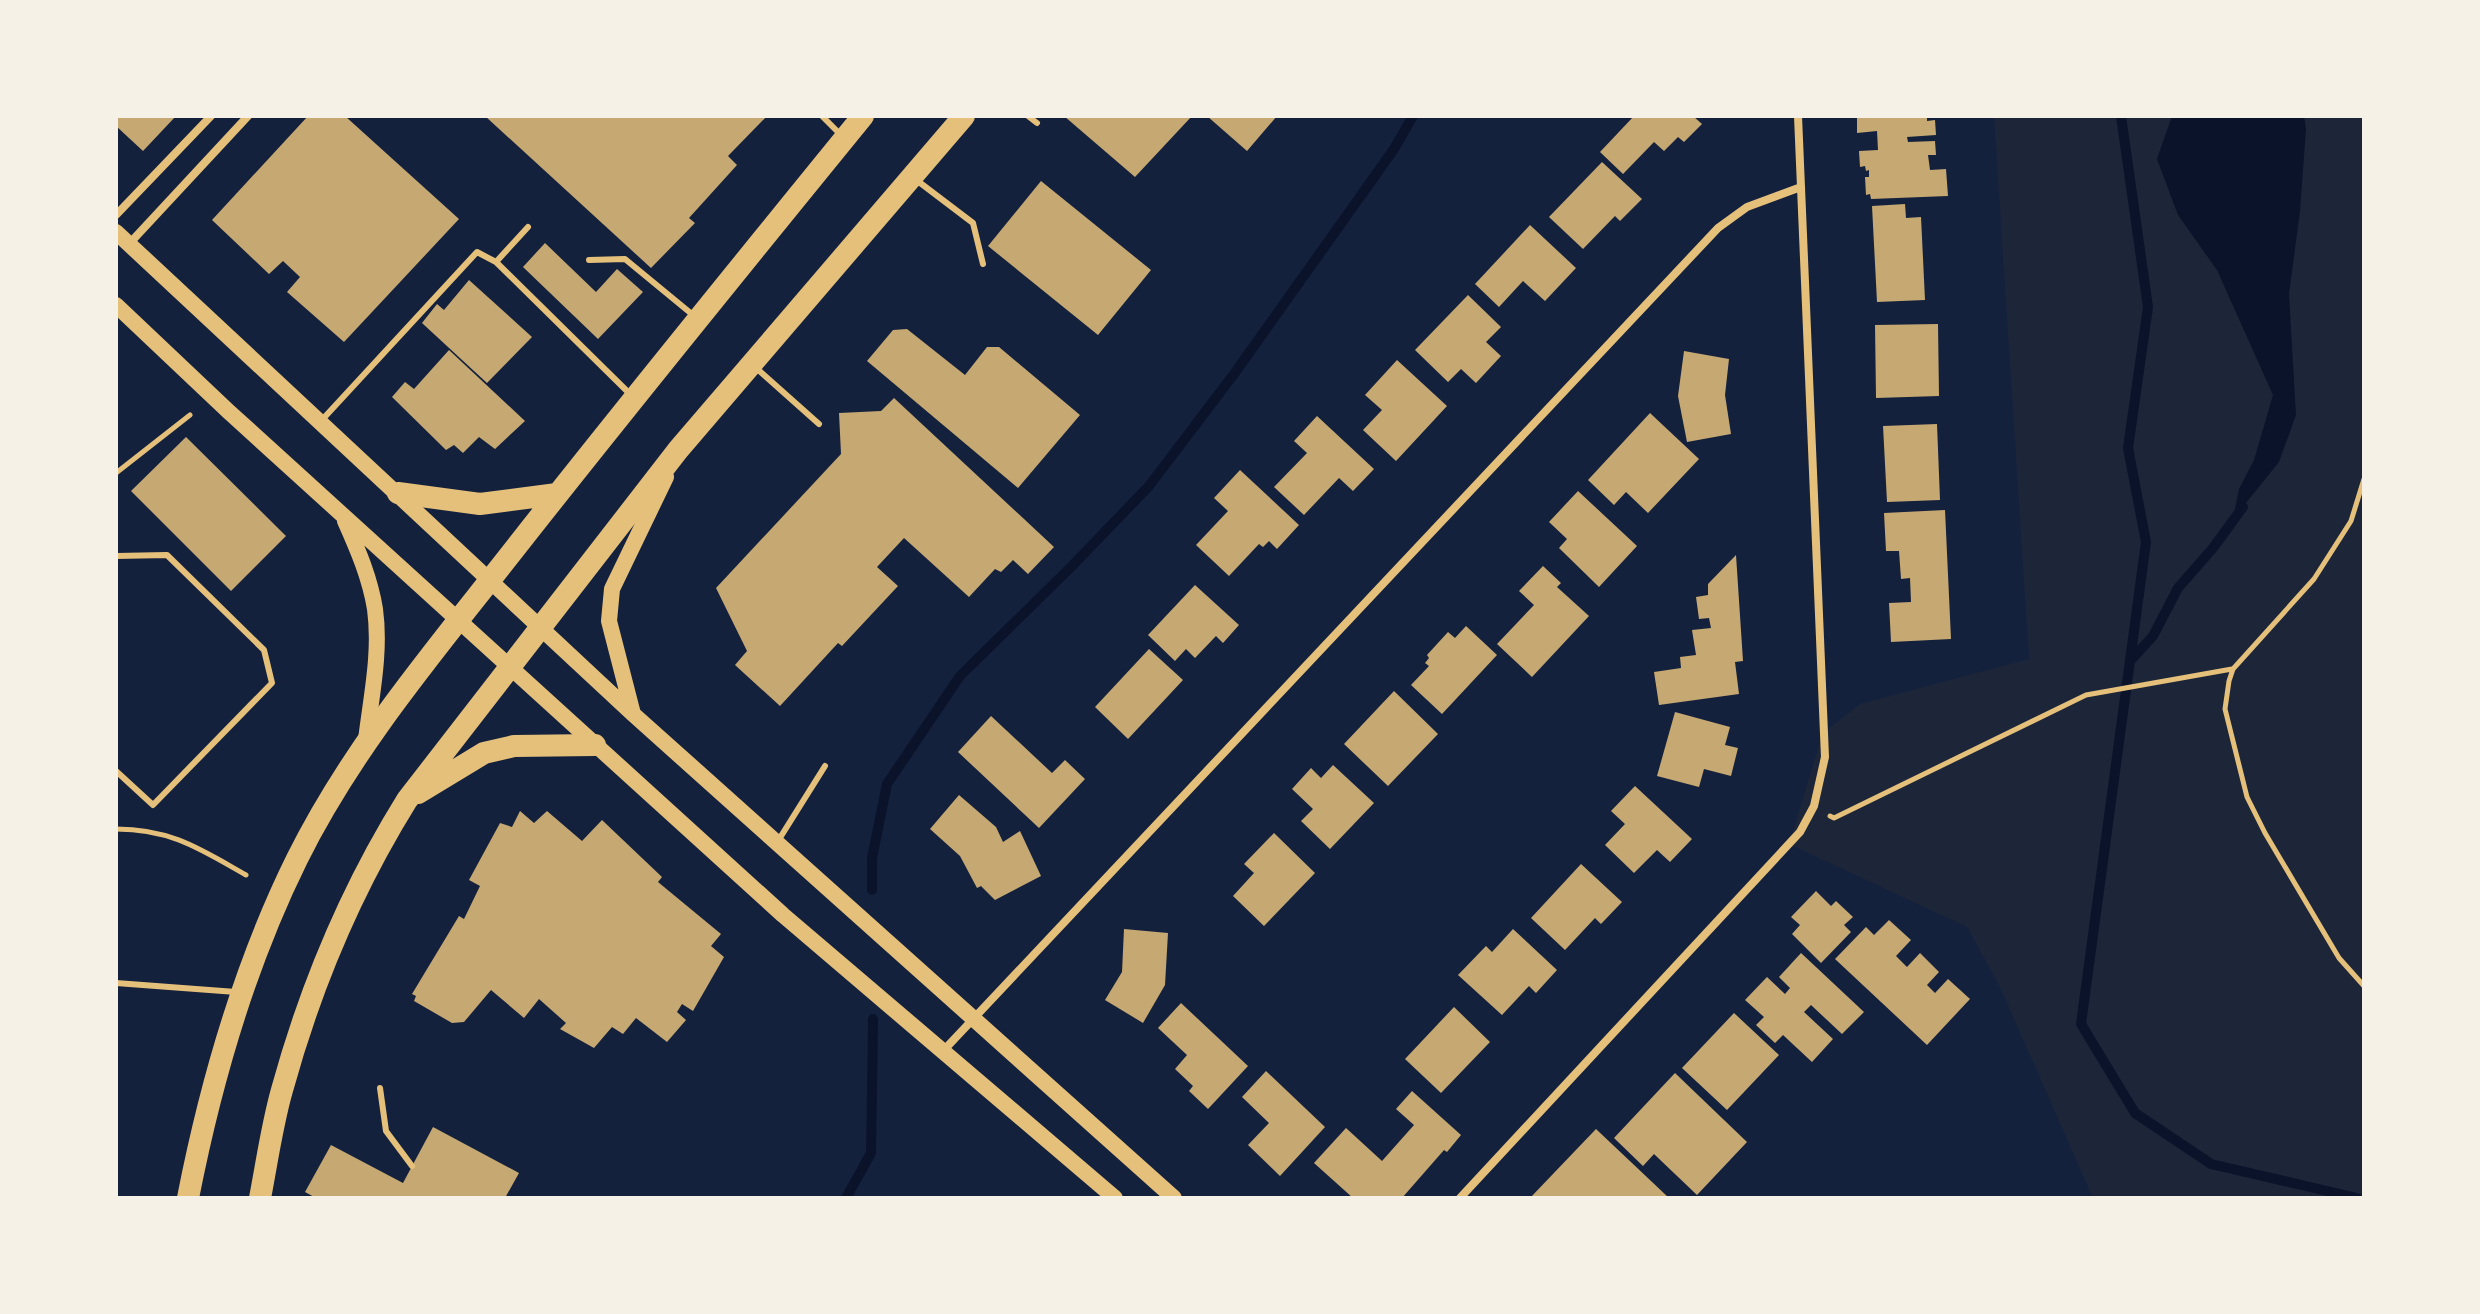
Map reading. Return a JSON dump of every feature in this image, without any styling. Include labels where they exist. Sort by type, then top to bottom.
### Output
[{"type":"highway","points":[[188,1198],[213,1086],[242,993],[297,859],[365,741],[557,494],[863,116]]},
{"type":"highway","points":[[260,1198],[281,1092],[316,983],[363,875],[407,800],[678,450],[964,116]]},
{"type":"highway","points":[[398,493],[480,504],[557,494]]},
{"type":"highway","points":[[407,800],[484,753],[514,746],[595,745]]},
{"type":"main road","points":[[116,232],[633,714],[1174,1198]]},
{"type":"main road","points":[[116,305],[783,915],[1115,1198]]},
{"type":"main road","points":[[633,714],[609,621],[612,589],[678,450]]},
{"type":"main road","points":[[344,516],[367,574],[375,611],[376,666],[365,741]]},
{"type":"street","points":[[116,215],[211,116]]},
{"type":"street","points":[[129,244],[248,116]]},
{"type":"street","points":[[1460,1198],[1800,832],[1814,806],[1825,757],[1798,116]]},
{"type":"street","points":[[944,1050],[1718,228],[1747,207],[1801,187]]},
{"type":"lane","points":[[822,116],[845,139]]},
{"type":"lane","points":[[1028,116],[1037,123]]},
{"type":"lane","points":[[912,176],[973,223],[983,264]]},
{"type":"lane","points":[[496,262],[528,227]]},
{"type":"lane","points":[[321,421],[477,252],[496,262],[635,399]]},
{"type":"lane","points":[[589,260],[625,259],[699,321]]},
{"type":"lane","points":[[752,364],[819,424]]},
{"type":"lane","points":[[116,556],[167,555],[264,650],[272,683],[153,805],[116,771]]},
{"type":"lane","points":[[777,842],[825,766]]},
{"type":"lane","points":[[116,983],[242,993]]},
{"type":"lane","points":[[380,1088],[386,1131],[412,1166]]},
{"type":"path","points":[[116,473],[190,415]]},
{"type":"path","points":[[2364,479],[2351,521],[2314,579],[2233,669],[2225,709],[2247,797],[2265,833],[2339,958],[2364,986]]},
{"type":"path","points":[[1814,806],[1834,818],[2086,695],[2233,669]]},
{"type":"path","points":[[116,829],[141,829],[184,839],[246,875]]},
{"type":"shaded area","points":[[1994,116],[2364,116],[2364,1198],[2093,1198],[1999,985],[1967,927],[1789,844],[1823,733],[1860,704],[2029,659]]},
{"type":"shaded area","points":[[2172,116],[2304,116],[2306,129],[2300,211],[2289,294],[2296,415],[2279,462],[2233,519],[2239,489],[2254,460],[2273,395],[2217,270],[2178,215],[2157,159]]},
{"type":"building","points":[[116,116],[176,116],[143,151],[116,126]]},
{"type":"building","points":[[308,116],[345,116],[459,219],[344,342],[287,292],[300,277],[283,261],[269,274],[212,220]]},
{"type":"building","points":[[485,116],[767,116],[728,156],[737,165],[689,218],[695,223],[651,268]]},
{"type":"building","points":[[1064,116],[1192,116],[1135,177]]},
{"type":"building","points":[[1207,116],[1277,116],[1247,151]]},
{"type":"building","points":[[1634,116],[1693,116],[1702,124],[1684,142],[1678,137],[1664,151],[1654,142],[1623,174],[1600,152]]},
{"type":"building","points":[[1857,116],[1927,116],[1927,121],[1935,120],[1936,135],[1907,137],[1908,142],[1935,141],[1936,155],[1928,155],[1930,170],[1946,169],[1948,196],[1871,199],[1870,194],[1866,195],[1865,177],[1869,177],[1869,170],[1866,171],[1865,166],[1860,167],[1859,151],[1878,150],[1877,131],[1857,133]]},
{"type":"building","points":[[1602,162],[1642,199],[1620,221],[1615,216],[1583,249],[1549,217]]},
{"type":"building","points":[[1041,181],[1151,270],[1098,335],[988,246]]},
{"type":"building","points":[[1905,204],[1906,218],[1921,217],[1925,300],[1877,302],[1872,206]]},
{"type":"building","points":[[1530,225],[1576,268],[1545,301],[1523,281],[1499,307],[1475,284]]},
{"type":"building","points":[[545,243],[596,292],[617,269],[643,292],[598,339],[523,267]]},
{"type":"building","points":[[469,280],[532,337],[487,383],[422,323],[437,304],[444,310]]},
{"type":"building","points":[[1468,295],[1501,327],[1486,342],[1501,356],[1476,383],[1461,369],[1448,382],[1415,350]]},
{"type":"building","points":[[1938,324],[1939,396],[1876,398],[1875,325]]},
{"type":"building","points":[[907,329],[965,375],[987,347],[999,347],[1080,415],[1018,488],[867,361],[893,330]]},
{"type":"building","points":[[449,350],[525,421],[495,449],[479,437],[463,453],[454,445],[446,450],[392,397],[405,382],[414,389]]},
{"type":"building","points":[[1684,351],[1729,359],[1725,395],[1731,434],[1687,442],[1678,396]]},
{"type":"building","points":[[1397,360],[1447,406],[1396,461],[1363,430],[1382,410],[1365,395]]},
{"type":"building","points":[[894,398],[1054,547],[1028,574],[1013,560],[1001,572],[995,569],[969,597],[904,538],[877,567],[898,586],[842,646],[838,643],[780,706],[735,665],[747,651],[716,588],[841,454],[839,413],[881,411]]},
{"type":"building","points":[[1650,413],[1699,459],[1648,513],[1626,492],[1614,505],[1588,480]]},
{"type":"building","points":[[1317,416],[1374,469],[1353,491],[1339,478],[1304,515],[1274,487],[1307,453],[1294,441]]},
{"type":"building","points":[[1937,424],[1940,500],[1887,502],[1883,426]]},
{"type":"building","points":[[186,437],[286,536],[231,591],[131,491]]},
{"type":"building","points":[[1240,470],[1299,525],[1277,549],[1269,541],[1263,547],[1259,544],[1229,576],[1196,545],[1228,511],[1214,498]]},
{"type":"building","points":[[1578,491],[1637,546],[1599,587],[1559,548],[1567,539],[1549,522]]},
{"type":"building","points":[[1945,510],[1951,639],[1891,642],[1889,603],[1911,602],[1910,578],[1901,579],[1899,551],[1886,551],[1884,513]]},
{"type":"building","points":[[1736,555],[1743,661],[1735,662],[1739,694],[1659,705],[1654,672],[1681,668],[1680,657],[1696,655],[1692,630],[1711,628],[1709,618],[1699,619],[1696,597],[1708,595],[1708,584]]},
{"type":"building","points":[[1543,566],[1561,583],[1557,587],[1589,616],[1532,677],[1497,644],[1534,605],[1519,591]]},
{"type":"building","points":[[1195,585],[1239,625],[1223,643],[1216,636],[1195,658],[1186,649],[1175,661],[1148,635]]},
{"type":"building","points":[[1466,626],[1497,655],[1442,714],[1411,685],[1429,666],[1425,663],[1429,658],[1427,655],[1448,632],[1455,638]]},
{"type":"building","points":[[1149,649],[1183,680],[1128,739],[1095,707]]},
{"type":"building","points":[[1394,691],[1438,734],[1388,786],[1344,744]]},
{"type":"building","points":[[1675,712],[1730,727],[1725,745],[1738,748],[1731,776],[1704,769],[1699,787],[1657,776]]},
{"type":"building","points":[[991,716],[1052,773],[1065,760],[1085,779],[1039,828],[958,752]]},
{"type":"building","points":[[1333,765],[1374,803],[1330,849],[1301,821],[1313,809],[1292,789],[1311,768],[1321,778]]},
{"type":"building","points":[[1635,786],[1692,839],[1670,862],[1657,850],[1634,873],[1605,845],[1625,824],[1611,811]]},
{"type":"building","points":[[959,795],[996,827],[1003,842],[1020,831],[1041,876],[995,900],[981,886],[977,888],[960,856],[930,829]]},
{"type":"building","points":[[520,811],[534,823],[547,811],[582,841],[602,820],[662,877],[658,882],[721,934],[711,946],[724,957],[693,1011],[682,1004],[677,1012],[686,1020],[667,1042],[636,1018],[623,1034],[612,1027],[594,1048],[560,1029],[566,1023],[539,999],[524,1018],[491,990],[464,1022],[452,1023],[414,1001],[416,996],[412,994],[459,916],[464,919],[480,886],[469,880],[500,823],[512,827]]},
{"type":"building","points":[[1274,833],[1315,873],[1264,926],[1233,896],[1254,873],[1244,864]]},
{"type":"building","points":[[1581,864],[1622,902],[1601,924],[1595,918],[1565,950],[1531,918]]},
{"type":"building","points":[[1816,891],[1831,906],[1836,901],[1853,917],[1844,925],[1851,932],[1821,963],[1792,934],[1800,925],[1791,917]]},
{"type":"building","points":[[1889,920],[1911,940],[1896,956],[1907,967],[1920,953],[1939,972],[1927,985],[1935,993],[1948,979],[1970,999],[1927,1045],[1835,959],[1866,927],[1874,935]]},
{"type":"building","points":[[1124,929],[1168,933],[1165,985],[1143,1023],[1105,1000],[1122,972]]},
{"type":"building","points":[[1513,929],[1557,970],[1536,993],[1529,986],[1502,1015],[1458,975],[1486,946],[1492,952]]},
{"type":"building","points":[[1801,953],[1864,1012],[1842,1034],[1811,1005],[1804,1012],[1833,1039],[1812,1062],[1783,1035],[1775,1043],[1756,1025],[1764,1017],[1745,1000],[1767,977],[1785,994],[1790,988],[1779,977]]},
{"type":"building","points":[[1181,1003],[1248,1066],[1208,1109],[1189,1091],[1193,1086],[1175,1069],[1187,1055],[1158,1028]]},
{"type":"building","points":[[1454,1007],[1490,1042],[1441,1093],[1405,1059]]},
{"type":"building","points":[[1734,1013],[1779,1055],[1727,1110],[1682,1068]]},
{"type":"building","points":[[1266,1071],[1325,1127],[1280,1176],[1248,1145],[1269,1123],[1242,1097]]},
{"type":"building","points":[[1675,1073],[1747,1142],[1697,1195],[1654,1154],[1643,1166],[1614,1138]]},
{"type":"building","points":[[1412,1091],[1461,1135],[1402,1198],[1353,1198],[1314,1163],[1346,1128],[1382,1161],[1414,1125],[1396,1109]]},
{"type":"building","points":[[433,1127],[519,1173],[505,1198],[316,1198],[305,1192],[331,1145],[403,1183]]},
{"type":"building","points":[[1596,1129],[1669,1198],[1530,1198]]},
{"type":"waterway","points":[[872,890],[872,858],[887,784],[960,676],[1149,486],[1234,374],[1394,149],[1413,116]]},
{"type":"waterway","points":[[2121,116],[2148,307],[2128,448],[2146,542],[2081,1024],[2135,1113],[2211,1164],[2357,1198]]},
{"type":"waterway","points":[[2132,659],[2153,636],[2178,588],[2243,507]]},
{"type":"waterway","points":[[846,1198],[871,1153],[873,1019]]}]
